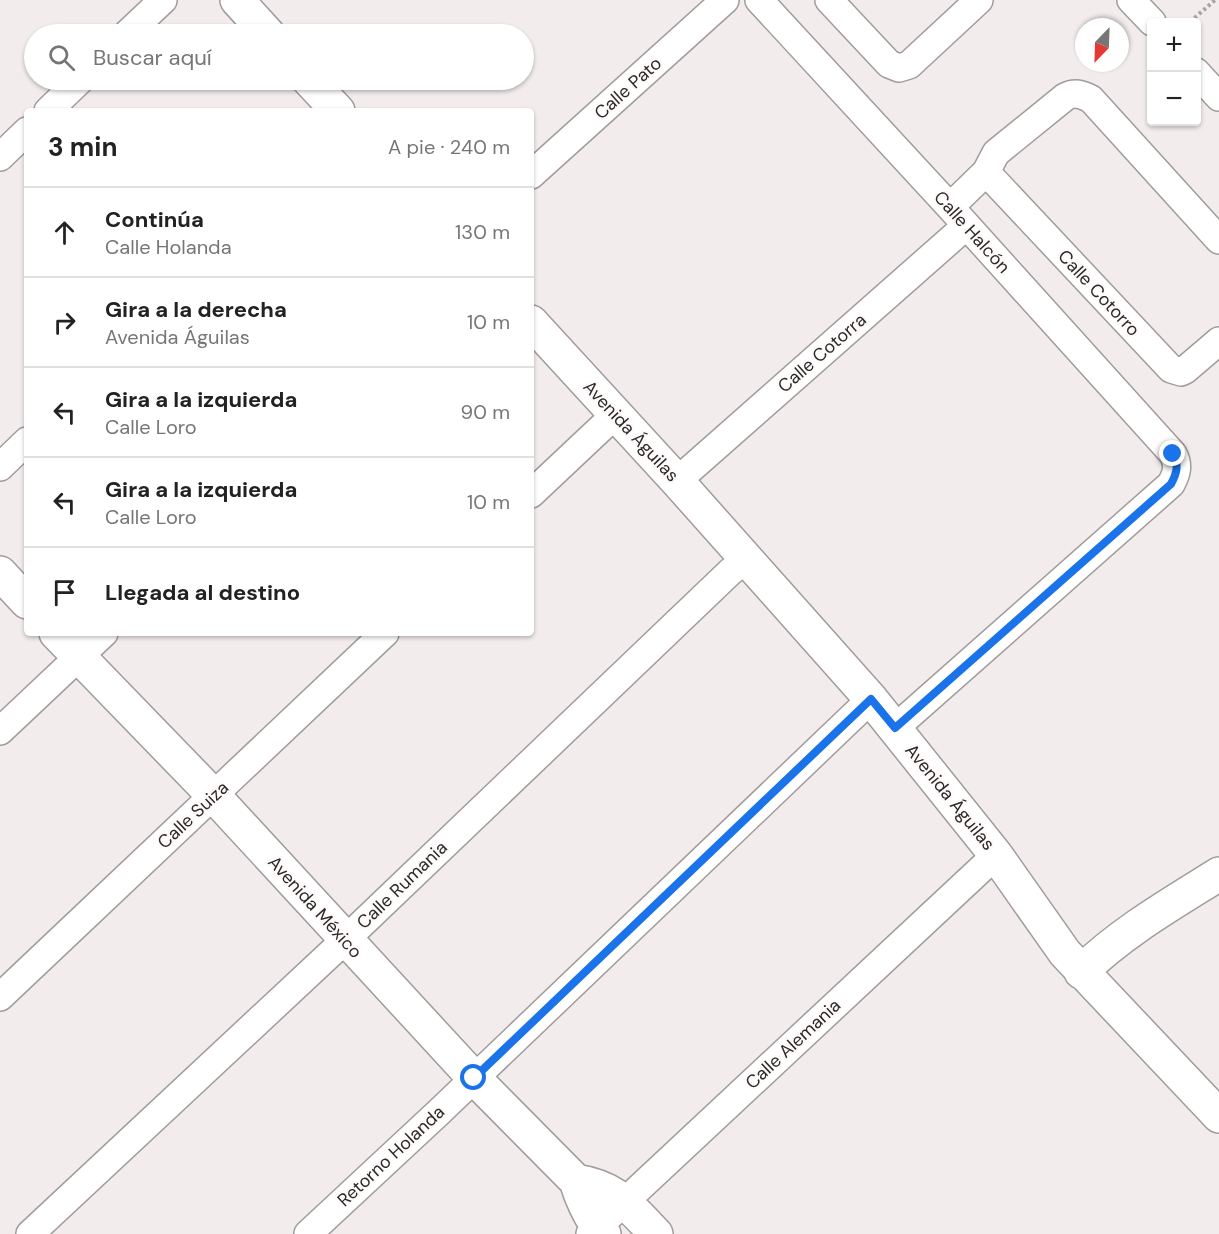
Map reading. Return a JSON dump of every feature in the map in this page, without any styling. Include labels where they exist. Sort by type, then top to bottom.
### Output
[{"type":"street","points":[[138,24],[163,0]]},
{"type":"street","name":"Calle Pato","points":[[534,172],[725,0]]},
{"type":"street","name":"Calle Halcón","points":[[759,0],[1173,454],[1178,469],[1171,484],[895,728]]},
{"type":"street","points":[[829,0],[889,64],[899,68],[909,66],[979,0]]},
{"type":"street","points":[[1131,0],[1148,18]]},
{"type":"street","points":[[243,2],[260,24]]},
{"type":"street","points":[[1201,77],[1219,97]]},
{"type":"street","points":[[51,108],[70,90]]},
{"type":"street","points":[[318,90],[335,108]]},
{"type":"street","points":[[958,216],[996,153],[1071,93],[1084,95],[1091,99],[1219,240]]},
{"type":"street","points":[[0,157],[24,134]]},
{"type":"street","name":"Calle Cotorro","points":[[986,172],[1171,369],[1180,372],[1185,370],[1219,340]]},
{"type":"street","name":"Calle Cotorra","points":[[677,481],[958,216]]},
{"type":"street","name":"Avenida Águilas","points":[[534,325],[747,558],[871,699],[996,855],[1081,972],[1219,1116]]},
{"type":"street","points":[[534,491],[616,414]]},
{"type":"street","points":[[0,467],[24,444]]},
{"type":"street","name":"Calle Rumania","points":[[30,1234],[345,940],[747,558]]},
{"type":"street","points":[[0,573],[24,599]]},
{"type":"street","name":"Avenida México","points":[[59,636],[214,796],[474,1078],[576,1181],[597,1232]]},
{"type":"street","points":[[0,731],[101,636]]},
{"type":"street","name":"Calle Suiza","points":[[0,997],[382,636]]},
{"type":"street","name":"Retorno Holanda","points":[[308,1234],[871,699]]},
{"type":"street","name":"Calle Alemania","points":[[597,1232],[625,1201],[996,855]]},
{"type":"street","points":[[1081,972],[1125,934],[1219,874]]},
{"type":"street","points":[[576,1181],[597,1184],[625,1201],[656,1234]]},
{"type":"path","points":[[1195,18],[1215,0]]},
{"type":"route","points":[[474,1078],[871,699],[895,728],[1171,484],[1178,469],[1173,454]]}]
